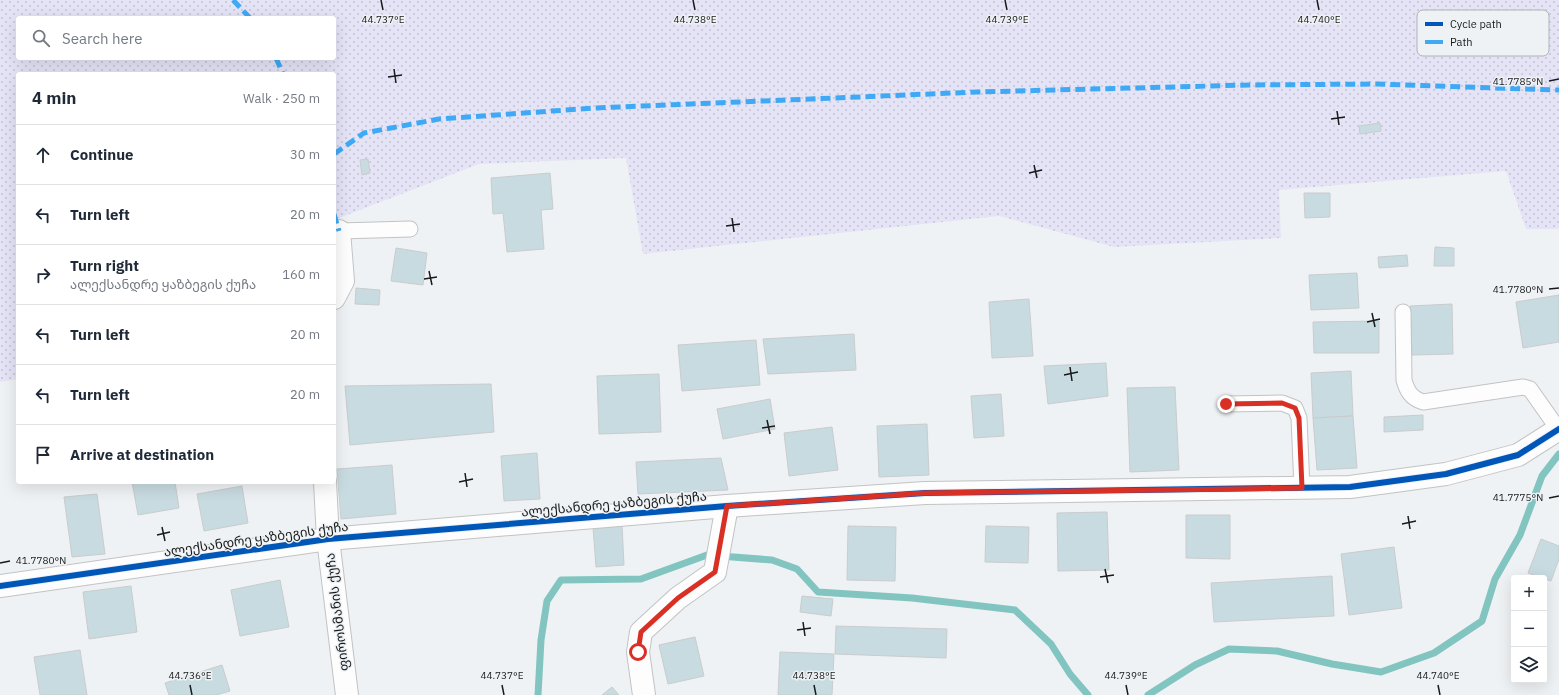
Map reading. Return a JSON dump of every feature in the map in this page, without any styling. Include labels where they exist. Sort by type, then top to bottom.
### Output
[{"type":"street","points":[[336,294],[343,281],[339,231]]},
{"type":"street","name":"ალექსანდრე ყაზბეგის ქუჩა","points":[[0,586],[328,539],[726,515],[925,493],[1350,488],[1446,474],[1518,455],[1559,429]]},
{"type":"street","name":"ფიროსმანის ქუჩა","points":[[325,484],[328,539],[347,695]]},
{"type":"street","points":[[644,695],[638,652],[641,632],[678,598],[715,572],[726,515]]},
{"type":"lane","points":[[339,231],[410,228]]},
{"type":"lane","points":[[1403,312],[1404,380],[1410,395],[1416,400],[1423,402],[1523,386],[1530,389],[1559,429]]},
{"type":"lane","points":[[1226,404],[1282,403],[1295,408],[1299,418],[1302,488]]},
{"type":"shaded area","points":[[0,0],[1559,0],[1559,229],[1526,229],[1506,171],[1279,190],[1281,238],[1114,247],[999,216],[643,254],[626,158],[479,164],[336,219],[336,72],[16,72],[16,379],[0,382]]},
{"type":"building","points":[[1380,123],[1381,131],[1360,134],[1359,126]]},
{"type":"building","points":[[368,159],[370,173],[362,175],[360,160]]},
{"type":"building","points":[[550,173],[553,209],[541,210],[544,249],[507,252],[503,213],[493,214],[491,178]]},
{"type":"building","points":[[1304,193],[1330,193],[1330,217],[1305,218]]},
{"type":"building","points":[[1435,247],[1454,248],[1454,266],[1434,266]]},
{"type":"building","points":[[396,248],[427,253],[423,285],[391,281]]},
{"type":"building","points":[[1407,255],[1408,266],[1379,268],[1378,257]]},
{"type":"building","points":[[1357,273],[1359,308],[1311,310],[1309,275]]},
{"type":"building","points":[[356,288],[380,290],[379,305],[355,304]]},
{"type":"building","points":[[1559,295],[1559,342],[1523,348],[1516,302]]},
{"type":"building","points":[[1029,299],[1033,356],[992,358],[989,302]]},
{"type":"building","points":[[1452,304],[1453,354],[1412,355],[1410,306]]},
{"type":"building","points":[[1379,321],[1379,353],[1314,353],[1313,322]]},
{"type":"building","points":[[854,334],[856,370],[768,374],[763,339]]},
{"type":"building","points":[[756,340],[760,385],[682,391],[678,345]]},
{"type":"building","points":[[1106,363],[1108,396],[1048,404],[1044,366]]},
{"type":"building","points":[[1351,371],[1353,416],[1313,418],[1311,373]]},
{"type":"building","points":[[659,374],[661,432],[599,434],[597,376]]},
{"type":"building","points":[[491,384],[494,432],[350,445],[345,386]]},
{"type":"building","points":[[1175,387],[1179,470],[1130,472],[1127,388]]},
{"type":"building","points":[[1001,394],[1004,436],[974,438],[971,396]]},
{"type":"building","points":[[770,399],[775,429],[723,439],[717,409]]},
{"type":"building","points":[[1423,415],[1423,430],[1384,432],[1384,417]]},
{"type":"building","points":[[1353,416],[1357,468],[1317,470],[1313,418]]},
{"type":"building","points":[[927,424],[929,475],[879,477],[877,426]]},
{"type":"building","points":[[832,427],[838,470],[789,476],[784,433]]},
{"type":"building","points":[[537,453],[540,499],[504,501],[501,456]]},
{"type":"building","points":[[721,458],[728,490],[638,494],[636,462]]},
{"type":"building","points":[[392,465],[396,514],[341,519],[337,469]]},
{"type":"building","points":[[132,484],[175,484],[179,508],[138,515]]},
{"type":"building","points":[[242,486],[248,523],[204,531],[197,494]]},
{"type":"building","points":[[97,494],[105,554],[72,557],[64,497]]},
{"type":"building","points":[[1107,512],[1109,570],[1058,571],[1057,513]]},
{"type":"building","points":[[1186,515],[1230,515],[1230,559],[1186,558]]},
{"type":"building","points":[[622,525],[624,565],[596,567],[593,527]]},
{"type":"building","points":[[848,526],[896,527],[895,581],[847,580]]},
{"type":"building","points":[[986,526],[1029,527],[1028,563],[985,562]]},
{"type":"building","points":[[1541,539],[1559,546],[1559,559],[1551,581],[1547,580],[1547,575],[1534,575],[1528,573]]},
{"type":"building","points":[[1394,547],[1402,608],[1349,615],[1341,554]]},
{"type":"building","points":[[1332,576],[1334,616],[1214,622],[1211,583]]},
{"type":"building","points":[[280,580],[289,627],[240,636],[231,590]]},
{"type":"building","points":[[131,586],[137,632],[89,639],[83,592]]},
{"type":"building","points":[[802,596],[833,599],[831,616],[800,612]]},
{"type":"building","points":[[836,626],[947,629],[946,658],[835,654]]},
{"type":"building","points":[[695,637],[704,676],[668,684],[659,645]]},
{"type":"building","points":[[80,650],[87,695],[40,695],[34,657]]},
{"type":"building","points":[[780,652],[834,654],[832,695],[778,695]]},
{"type":"building","points":[[222,665],[230,691],[216,695],[169,695],[165,683]]},
{"type":"building","points":[[612,687],[619,695],[602,695]]},
{"type":"waterway","points":[[1148,695],[1195,665],[1229,649],[1277,651],[1332,664],[1381,672],[1434,653],[1482,621],[1495,579],[1520,535],[1542,476],[1559,454]]},
{"type":"waterway","points":[[538,695],[541,640],[547,601],[561,580],[641,579],[707,555],[772,560],[797,569],[818,592],[912,598],[1015,610],[1051,644],[1070,674],[1088,695]]},
{"type":"marked path","points":[[233,0],[248,16]]},
{"type":"marked path","points":[[277,60],[282,72]]},
{"type":"marked path","points":[[336,153],[364,133],[439,119],[595,108],[977,92],[1249,85],[1377,84],[1559,90]]},
{"type":"marked path","points":[[336,221],[339,231]]},
{"type":"cycle path","points":[[0,586],[328,539],[727,506],[925,493],[1350,487],[1446,474],[1518,455],[1559,429]]},
{"type":"route","points":[[638,652],[641,632],[678,598],[715,572],[727,506],[925,493],[1302,488],[1299,418],[1295,408],[1282,403],[1226,404]]}]
